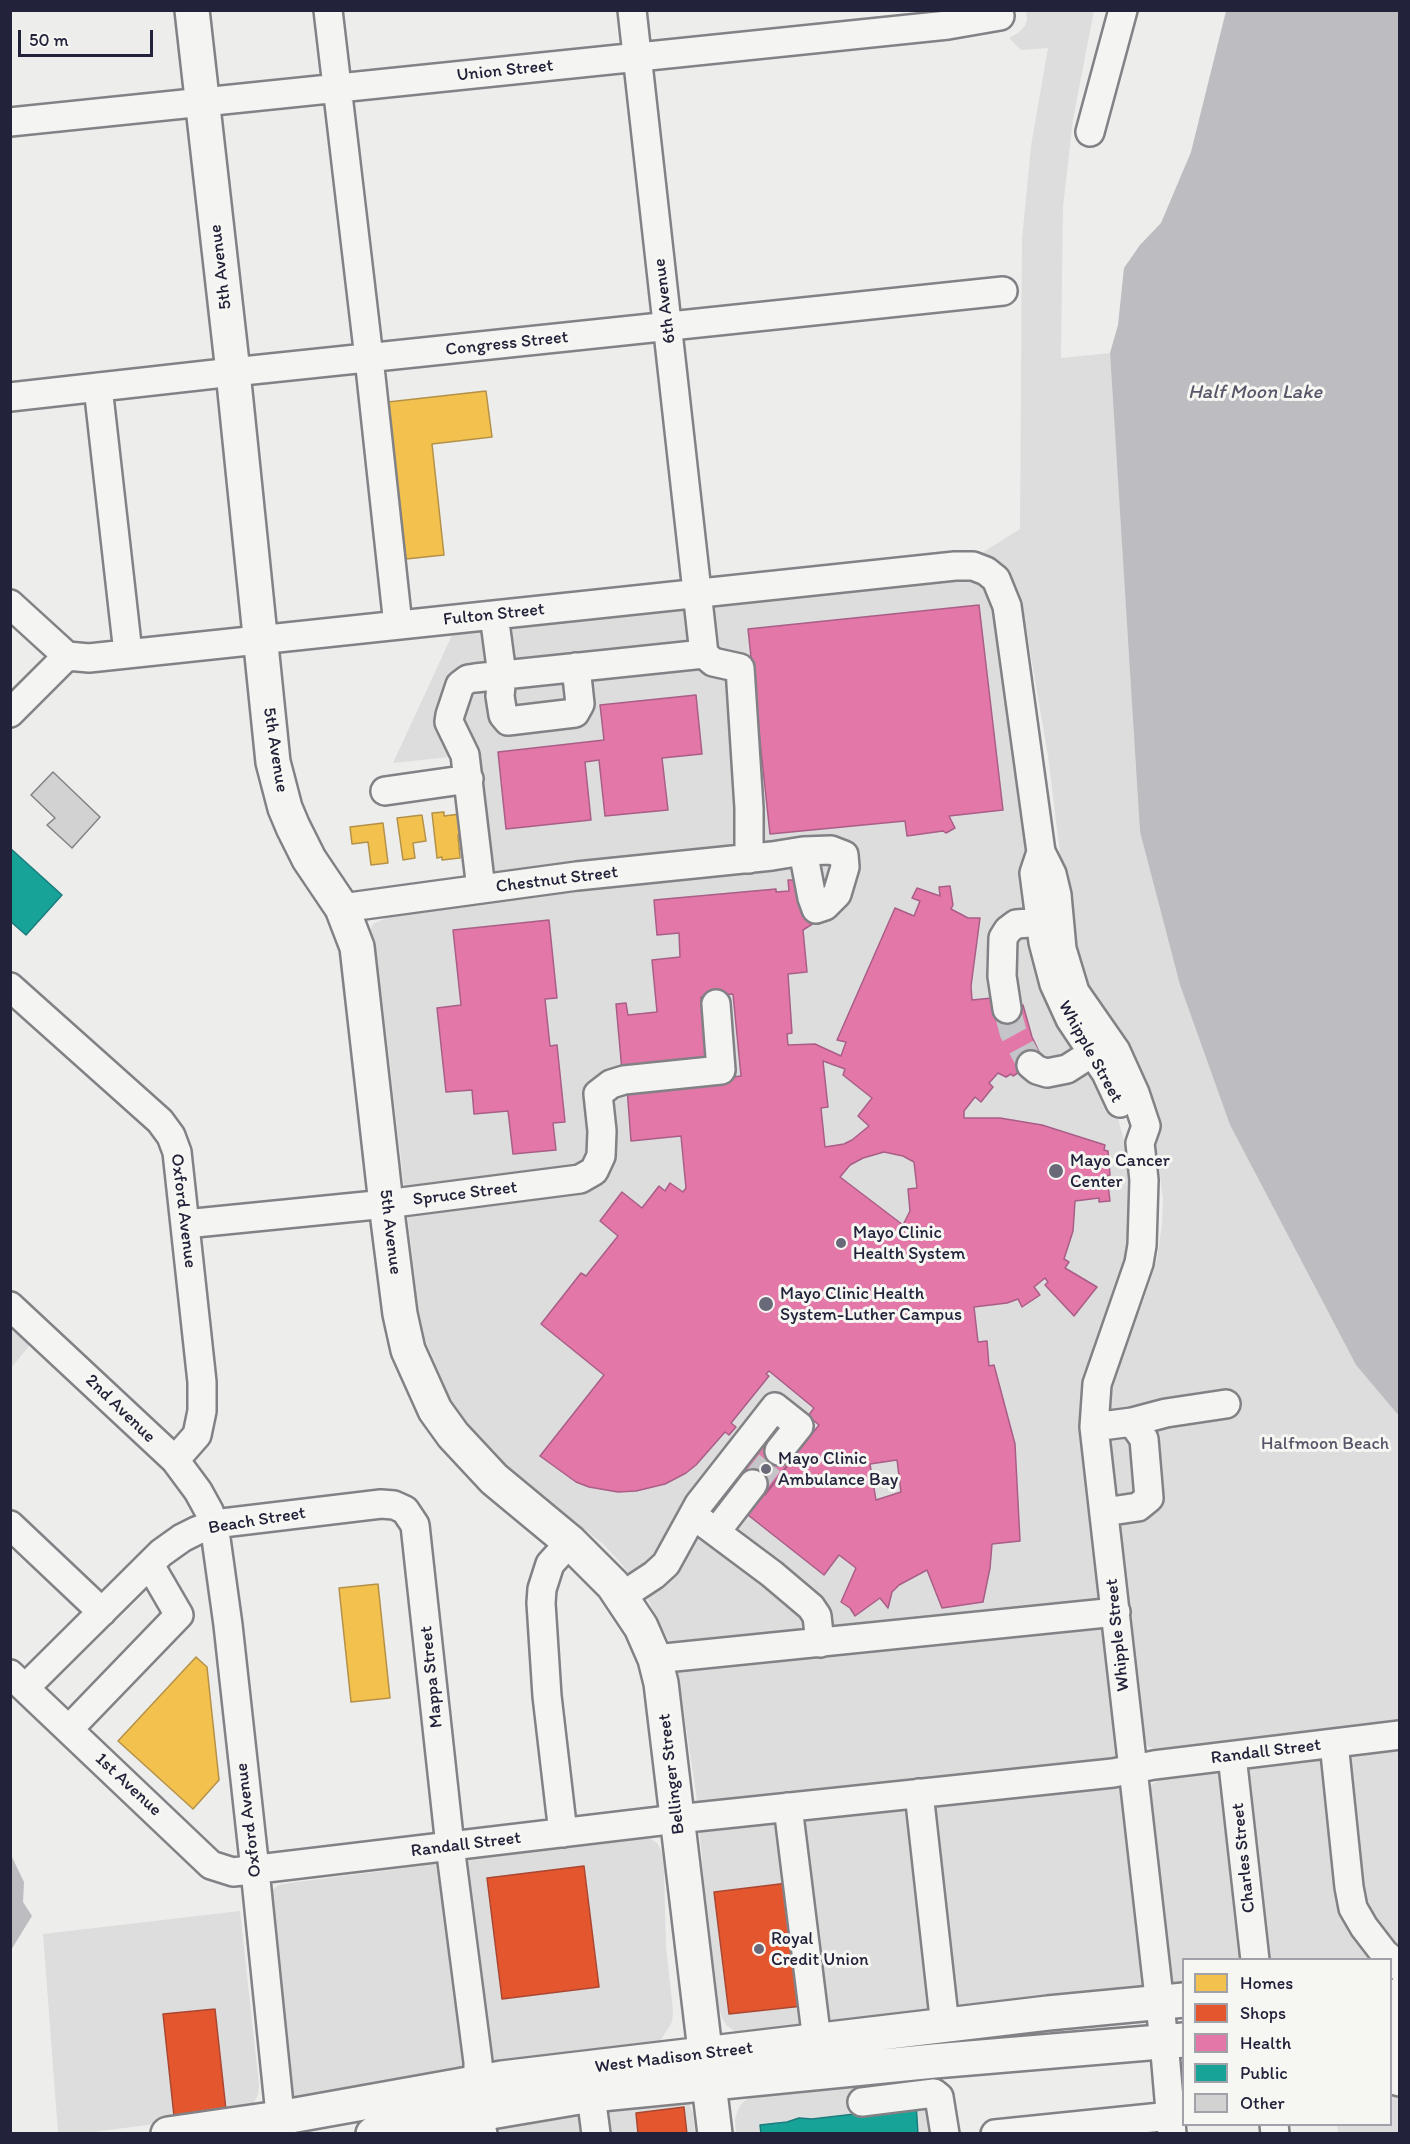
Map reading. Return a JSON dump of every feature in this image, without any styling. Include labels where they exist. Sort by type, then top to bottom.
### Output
[{"type":"main road","name":"5th Avenue","points":[[192,10],[233,372],[273,762],[285,808],[309,859],[342,908],[357,947],[386,1204],[400,1314],[408,1350],[435,1410],[453,1435],[494,1479]]},
{"type":"main road","name":"Bellinger Street","points":[[494,1479],[570,1542],[622,1596],[641,1627],[656,1659],[661,1683],[715,2133]]},
{"type":"main road","name":"West Madison Street","points":[[380,2133],[480,2110],[708,2069],[817,2041],[1171,2001]]},
{"type":"main road","name":"West Madison Street","points":[[168,2133],[480,2110],[677,2086],[708,2069],[934,2061],[1174,2041]]},
{"type":"street","points":[[328,10],[398,625]]},
{"type":"street","name":"6th Avenue","points":[[632,10],[704,654]]},
{"type":"street","points":[[1090,132],[1123,10]]},
{"type":"street","name":"Union Street","points":[[10,122],[948,25],[1000,16]]},
{"type":"street","name":"Congress Street","points":[[10,397],[1003,291]]},
{"type":"street","points":[[98,387],[128,654]]},
{"type":"street","name":"Fulton Street","points":[[67,656],[89,658],[260,638],[955,566],[973,566],[986,571],[996,579]]},
{"type":"street","name":"Whipple Street","points":[[996,579],[1007,606],[1041,852],[1034,873],[1049,921],[1048,962],[1060,1001],[1099,1045],[1109,1080],[1130,1133],[1140,1143],[1144,1180],[1142,1245],[1135,1278],[1097,1384],[1094,1427],[1133,1770],[1171,2001],[1174,2041],[1171,2125]]},
{"type":"street","points":[[10,604],[67,656],[10,713]]},
{"type":"street","points":[[494,615],[502,675],[500,696],[503,715],[508,721],[575,713],[580,704],[576,667]]},
{"type":"street","points":[[481,890],[465,755],[451,727],[450,715],[463,682],[502,675],[704,654],[713,662],[740,668],[749,808],[761,858]]},
{"type":"street","points":[[385,791],[469,779]]},
{"type":"street","name":"Chestnut Street","points":[[342,908],[577,876],[761,858],[803,851]]},
{"type":"street","points":[[1007,1009],[1002,976],[1003,938],[1016,924],[1049,921]]},
{"type":"street","name":"Oxford Avenue","points":[[10,987],[160,1121],[171,1136],[177,1152],[202,1382],[202,1411],[197,1435],[175,1461]]},
{"type":"street","name":"Spruce Street","points":[[185,1224],[386,1204],[573,1181],[586,1176],[597,1167],[602,1148],[598,1094],[611,1084],[624,1080],[722,1070],[716,1004]]},
{"type":"street","points":[[1031,1065],[1047,1073],[1058,1072],[1067,1069],[1099,1045]]},
{"type":"street","name":"2nd Avenue","points":[[10,1306],[175,1461],[198,1491],[214,1524]]},
{"type":"street","points":[[1094,1427],[1226,1404]]},
{"type":"street","points":[[622,1596],[654,1575],[666,1564],[693,1515],[724,1471],[775,1407],[799,1426],[778,1451]]},
{"type":"street","points":[[1104,1512],[1138,1507],[1149,1498],[1144,1439],[1132,1422]]},
{"type":"street","points":[[716,1532],[753,1484]]},
{"type":"street","name":"Beach Street","points":[[18,1681],[102,1612],[161,1553],[182,1538],[214,1524],[381,1504],[394,1505],[405,1510]]},
{"type":"street","name":"Mappa Street","points":[[405,1510],[415,1525],[450,1846],[478,2062],[480,2110]]},
{"type":"street","points":[[693,1515],[811,1607],[817,1616],[820,1643]]},
{"type":"street","name":"Oxford Avenue","points":[[214,1524],[228,1625],[281,2126]]},
{"type":"street","points":[[10,1525],[102,1612]]},
{"type":"street","points":[[563,1833],[547,1696],[541,1603],[542,1589],[550,1564],[570,1542]]},
{"type":"street","points":[[69,1729],[179,1615],[150,1564]]},
{"type":"street","points":[[656,1659],[1116,1612]]},
{"type":"street","name":"1st Avenue","points":[[18,1681],[211,1865],[233,1872],[255,1870]]},
{"type":"street","name":"Randall Street","points":[[255,1870],[677,1819],[1133,1770],[1154,1765],[1400,1736]]},
{"type":"street","points":[[1334,1743],[1348,1887],[1353,1908],[1364,1928],[1390,1958]]},
{"type":"street","name":"Charles Street","points":[[1232,1756],[1255,1958]]},
{"type":"street","points":[[918,1793],[945,2026]]},
{"type":"street","points":[[788,1807],[817,2041]]},
{"type":"street","points":[[1392,2006],[1400,1991]]},
{"type":"street","points":[[1392,2063],[1400,2044]]},
{"type":"street","points":[[862,2102],[934,2093],[939,2097],[945,2133]]},
{"type":"street","points":[[591,2095],[596,2133]]},
{"type":"street","points":[[995,2133],[1171,2125]]},
{"type":"shaded area","points":[[1026,11],[1094,11],[1073,119],[1063,207],[1061,358],[1110,353],[1140,832],[1180,985],[1230,1125],[1356,1365],[1399,1416],[1399,1724],[1160,1751],[1149,1747],[1143,1740],[1108,1418],[1110,1383],[1117,1361],[1130,1336],[1157,1259],[1163,1199],[1152,1118],[1093,1005],[1071,944],[1048,756],[1026,627],[1016,587],[1009,577],[977,556],[1020,529],[1022,239],[1031,146],[1048,48],[1021,50],[1009,38],[1025,26]]},
{"type":"shaded area","name":"Mayo Clinic Health System-Luther Campus","points":[[969,579],[980,583],[992,592],[1031,891],[1113,1100],[1129,1159],[1132,1187],[1128,1255],[1110,1315],[1090,1360],[1086,1386],[1145,1984],[1142,1989],[741,2035],[727,2026],[719,2008],[696,1793],[681,1693],[669,1641],[648,1600],[621,1563],[603,1544],[511,1470],[477,1435],[452,1404],[426,1342],[419,1314],[382,998],[369,933],[373,924],[391,916],[475,905],[459,756],[393,763],[453,633]]},
{"type":"shaded area","points":[[10,1306],[40,1333],[11,1368],[10,1368]]},
{"type":"shaded area","points":[[1399,1746],[1399,2024],[1392,2020],[1392,1958],[1182,1958],[1182,1990],[1172,1985],[1149,1787],[1161,1778]]},
{"type":"shaded area","points":[[641,1838],[651,1839],[658,1844],[664,1869],[666,1946],[673,2011],[672,2022],[659,2043],[301,2102],[295,2098],[284,2040],[272,1890],[279,1885],[289,1883]]},
{"type":"shaded area","points":[[240,1911],[259,2085],[258,2095],[253,2104],[238,2113],[86,2133],[58,2133],[43,1934]]},
{"type":"shaded area","points":[[919,2077],[926,2094],[930,2133],[736,2133],[735,2119],[738,2110],[742,2103],[756,2092]]},
{"type":"shaded area","points":[[1392,2088],[1399,2092],[1399,2133],[1338,2133],[1337,2126],[1392,2126]]},
{"type":"shaded area","points":[[682,2100],[689,2104],[693,2113],[695,2133],[436,2134],[546,2116]]},
{"type":"water","name":"Half Moon Lake","points":[[1226,11],[1399,11],[1399,1416],[1356,1365],[1230,1125],[1180,985],[1140,832],[1110,353],[1118,325],[1124,268],[1140,245],[1161,223],[1191,152]]},
{"type":"water","points":[[10,1853],[24,1882],[23,1902],[32,1916],[11,1950]]},
{"type":"building: Homes","points":[[486,391],[492,437],[432,444],[444,555],[406,559],[388,402]]},
{"type":"building: Homes","points":[[444,812],[444,816],[460,814],[462,834],[458,835],[460,858],[442,860],[442,857],[437,858],[432,813]]},
{"type":"building: Homes","points":[[422,815],[426,841],[413,843],[415,858],[403,860],[397,818]]},
{"type":"building: Homes","points":[[383,823],[388,863],[371,865],[368,842],[352,844],[350,827]]},
{"type":"building: Homes","points":[[378,1584],[390,1698],[351,1702],[339,1588]]},
{"type":"building: Homes","points":[[196,1657],[207,1667],[219,1780],[193,1809],[118,1741]]},
{"type":"building: Shops","points":[[584,1866],[599,1987],[502,1999],[487,1878]]},
{"type":"building: Shops","name":"Royal Credit Union","points":[[788,1883],[803,2006],[729,2014],[714,1892]]},
{"type":"building: Shops","points":[[215,2009],[226,2110],[174,2116],[163,2014]]},
{"type":"building: Shops","points":[[684,2107],[687,2134],[638,2134],[636,2113]]},
{"type":"building: Health","points":[[979,605],[1003,810],[949,816],[955,828],[946,833],[943,831],[907,836],[905,821],[770,834],[748,629]]},
{"type":"building: Health","points":[[696,695],[702,754],[662,758],[668,810],[605,816],[599,760],[585,762],[591,820],[506,829],[498,752],[604,740],[600,705]]},
{"type":"building: Health","name":"Mayo Clinic Health System","points":[[788,880],[802,880],[817,921],[803,930],[807,972],[788,974],[792,1033],[787,1034],[788,1045],[815,1044],[841,1056],[846,1042],[837,1040],[895,908],[914,916],[920,901],[912,898],[917,888],[940,896],[939,887],[950,886],[953,905],[951,909],[968,918],[980,918],[971,986],[972,1000],[992,998],[995,1012],[1023,1005],[1032,1037],[1042,1058],[1013,1076],[1011,1074],[1006,1077],[998,1073],[989,1083],[993,1087],[981,1102],[975,1097],[964,1111],[964,1118],[1000,1118],[1042,1125],[1105,1145],[1104,1150],[1108,1151],[1110,1175],[1107,1176],[1110,1201],[1099,1202],[1099,1198],[1075,1201],[1073,1231],[1064,1259],[1069,1262],[1065,1268],[1097,1287],[1074,1316],[1045,1285],[1048,1282],[1045,1278],[1034,1287],[1040,1295],[1022,1307],[1018,1299],[1007,1303],[974,1307],[978,1342],[987,1341],[989,1366],[994,1365],[1015,1444],[1020,1541],[992,1544],[983,1602],[942,1608],[927,1570],[899,1585],[892,1592],[888,1608],[880,1598],[855,1616],[850,1608],[841,1602],[856,1568],[839,1555],[824,1575],[748,1515],[819,1425],[808,1416],[814,1408],[769,1371],[766,1374],[769,1376],[731,1423],[736,1427],[729,1435],[725,1432],[696,1465],[665,1484],[636,1491],[618,1492],[589,1487],[576,1482],[540,1456],[604,1375],[541,1324],[581,1273],[586,1276],[618,1236],[600,1221],[622,1192],[642,1208],[659,1186],[665,1191],[670,1183],[683,1192],[686,1188],[681,1136],[631,1141],[627,1088],[741,1076],[733,994],[701,997],[707,1061],[622,1071],[616,1004],[626,1003],[628,1015],[657,1012],[652,960],[680,957],[679,933],[657,935],[654,900],[776,889],[776,892],[789,891]],"holes":[[[823,1061],[845,1069],[843,1075],[872,1098],[858,1116],[869,1126],[844,1144],[825,1147],[821,1108],[828,1107]],[[884,1152],[903,1156],[914,1162],[917,1188],[908,1189],[910,1211],[903,1225],[840,1177],[850,1165],[863,1158]],[[897,1460],[901,1492],[876,1500],[870,1464]]]},
{"type":"building: Health","points":[[549,920],[557,998],[545,999],[550,1046],[557,1045],[565,1122],[553,1123],[556,1150],[513,1154],[508,1111],[474,1114],[472,1090],[446,1092],[437,1008],[461,1005],[453,930]]},
{"type":"building: Health","name":"Mayo Clinic Ambulance Bay","points":[[766,1440],[791,1462],[765,1495],[741,1475]]},
{"type":"building: Public","points":[[10,848],[62,895],[26,935],[10,921]]},
{"type":"building: Public","points":[[916,2103],[918,2134],[761,2134],[760,2125],[787,2122],[799,2118],[812,2119],[855,2114],[854,2110]]},
{"type":"building: Other","points":[[53,772],[100,817],[72,848],[47,825],[55,818],[31,795]]},
{"type":"tunnel","points":[[1007,1009],[1013,1032],[1031,1065]]},
{"type":"tunnel","points":[[753,1484],[779,1451]]},
{"type":"place","name":"Mayo Cancer Center","points":[[1056,1171]]},
{"type":"place","name":"Mayo Clinic Health System","points":[[841,1243]]},
{"type":"place","name":"Mayo Clinic Health System-Luther Campus","points":[[766,1304]]},
{"type":"place","name":"Mayo Clinic Ambulance Bay","points":[[766,1469]]},
{"type":"place","name":"Royal Credit Union","points":[[759,1949]]},
{"type":"park label","name":"Halfmoon Beach","points":[[1325,1444]]}]
